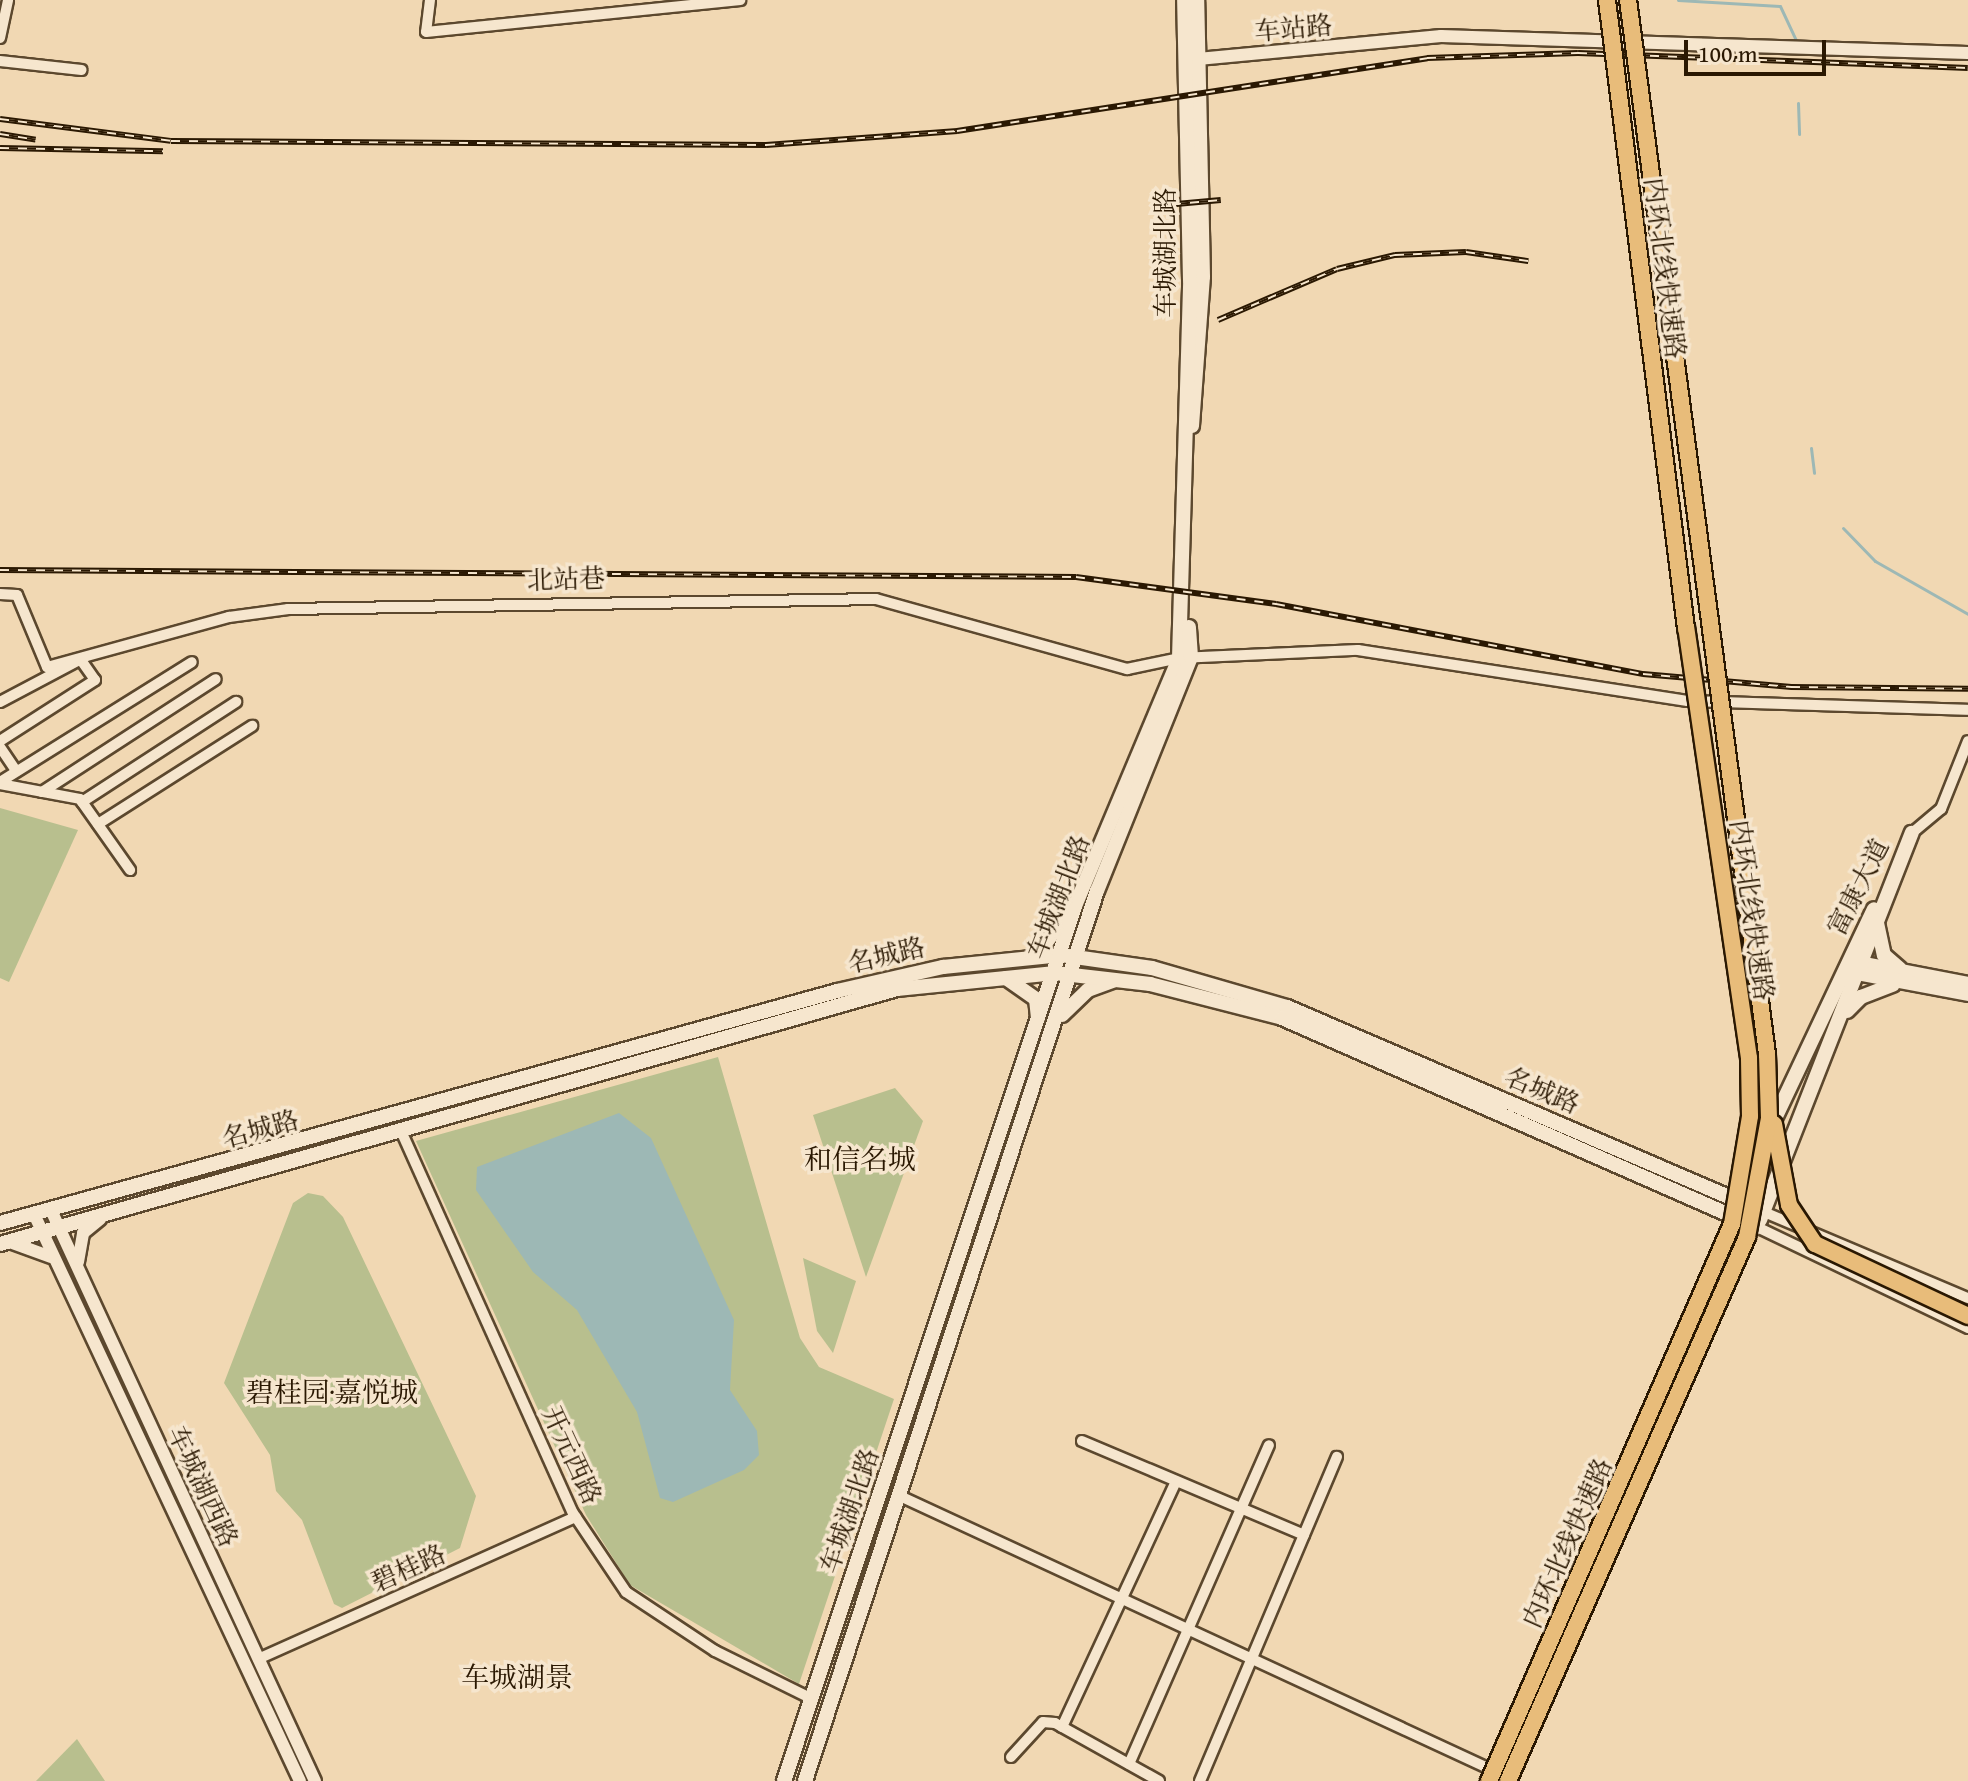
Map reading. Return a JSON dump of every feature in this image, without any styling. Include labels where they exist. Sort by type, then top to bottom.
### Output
[{"type":"highway","name":"内环北线快速路","points":[[1488,1774],[1732,1224],[1750,1116],[1749,1058],[1686,628],[1607,0]]},
{"type":"highway","name":"内环北线快速路","points":[[1508,1781],[1747,1237],[1764,1159],[1768,1083],[1628,0]]},
{"type":"highway","points":[[1768,1083],[1789,1205],[1815,1244],[1968,1316]]},
{"type":"main road","name":"车城湖北路","points":[[784,1781],[1075,906],[1185,658],[1190,280],[1184,0]]},
{"type":"main road","name":"车城湖北路","points":[[805,1781],[902,1497],[1086,927],[1185,658],[1191,429],[1200,400],[1203,277],[1197,0]]},
{"type":"main road","points":[[1034,957],[1057,935],[1130,787]]},
{"type":"main road","name":"富康大道","points":[[1699,1286],[1737,1200],[1877,923],[1912,833]]},
{"type":"main road","name":"富康大道","points":[[1726,1298],[1764,1212],[1841,1017],[1853,967],[1912,833]]},
{"type":"main road","points":[[1877,923],[1884,955],[1907,978]]},
{"type":"main road","points":[[1086,927],[1099,956],[1115,962]]},
{"type":"main road","name":"名城路","points":[[0,1223],[837,991],[943,967],[1061,955],[1115,962],[1287,1007],[1764,1212]]},
{"type":"main road","points":[[1853,967],[1968,994]]},
{"type":"main road","name":"名城路","points":[[5,1243],[100,1219],[897,989],[1055,973],[1118,980],[1282,1018],[1757,1227]]},
{"type":"main road","points":[[1002,976],[1036,999],[1038,1023]]},
{"type":"main road","points":[[1841,1017],[1879,987],[1907,978],[1968,984]]},
{"type":"main road","points":[[1056,1026],[1088,990],[1118,980]]},
{"type":"street","points":[[0,38],[8,0]]},
{"type":"street","points":[[430,0],[426,32],[740,0]]},
{"type":"street","name":"车站路","points":[[1198,59],[1441,36],[1968,53]]},
{"type":"street","points":[[0,61],[82,70]]},
{"type":"street","name":"北站巷","points":[[0,594],[17,595],[47,667],[288,609],[876,599],[1101,665],[1157,668],[1185,658],[1358,650],[1687,701],[1968,710]]},
{"type":"street","points":[[0,702],[84,659],[95,680],[0,744],[16,771]]},
{"type":"street","points":[[0,783],[192,662]]},
{"type":"street","points":[[42,792],[216,679]]},
{"type":"street","points":[[82,802],[236,702]]},
{"type":"street","points":[[98,824],[252,726]]},
{"type":"street","points":[[1912,833],[1941,809],[1968,741]]},
{"type":"street","points":[[0,783],[82,802],[130,870]]},
{"type":"street","name":"开元西路","points":[[402,1133],[576,1517],[626,1592],[715,1651],[812,1699]]},
{"type":"street","name":"车城湖西路","points":[[51,1210],[315,1781]]},
{"type":"street","points":[[1764,1212],[1968,1298]]},
{"type":"street","name":"车城湖西路","points":[[34,1214],[300,1781]]},
{"type":"street","points":[[78,1270],[83,1233],[100,1219]]},
{"type":"street","points":[[1757,1227],[1968,1328]]},
{"type":"street","points":[[5,1243],[55,1259]]},
{"type":"street","points":[[1082,1441],[1304,1535]]},
{"type":"street","points":[[1129,1764],[1269,1445]]},
{"type":"street","points":[[1200,1781],[1337,1457]]},
{"type":"street","points":[[1062,1727],[1176,1481]]},
{"type":"street","points":[[902,1497],[1251,1658],[1488,1774]]},
{"type":"street","name":"碧桂路","points":[[258,1659],[576,1517]]},
{"type":"street","points":[[1011,1757],[1043,1722],[1062,1727],[1159,1781]]},
{"type":"green space","points":[[0,808],[78,830],[9,982],[0,978]]},
{"type":"green space","points":[[718,1057],[800,1338],[819,1367],[894,1399],[799,1684],[630,1585],[586,1515],[416,1141]]},
{"type":"green space","points":[[895,1088],[923,1121],[866,1277],[813,1115]]},
{"type":"green space","points":[[308,1193],[323,1196],[343,1217],[476,1496],[460,1548],[342,1608],[334,1604],[302,1520],[276,1491],[270,1455],[224,1383],[293,1203]]},
{"type":"green space","points":[[803,1258],[856,1281],[833,1353],[817,1331]]},
{"type":"green space","points":[[77,1739],[105,1781],[36,1781]]},
{"type":"water","points":[[619,1113],[651,1138],[734,1320],[730,1390],[757,1431],[759,1455],[744,1470],[673,1502],[660,1498],[637,1412],[577,1310],[533,1272],[476,1190],[477,1167]]},
{"type":"waterway","points":[[1678,0],[1780,6],[1796,40]]},
{"type":"waterway","points":[[1798,103],[1799,134]]},
{"type":"waterway","points":[[1811,448],[1814,473]]},
{"type":"waterway","points":[[1843,528],[1875,561],[1968,614]]},
{"type":"railway","points":[[0,119],[171,141],[766,145],[957,131],[1427,58],[1578,53],[1968,68]]},
{"type":"railway","points":[[0,134],[36,140]]},
{"type":"railway","points":[[0,148],[163,151]]},
{"type":"railway","points":[[1154,206],[1221,200]]},
{"type":"railway","points":[[1218,320],[1337,269],[1395,255],[1466,252],[1528,261]]},
{"type":"railway","points":[[0,570],[1076,577],[1276,604],[1643,674],[1791,687],[1968,689]]},
{"type":"district","name":"和信名城","points":[[860,1159]]},
{"type":"district","name":"碧桂园·嘉悦城","points":[[332,1392]]},
{"type":"district","name":"车城湖景","points":[[517,1677]]}]
